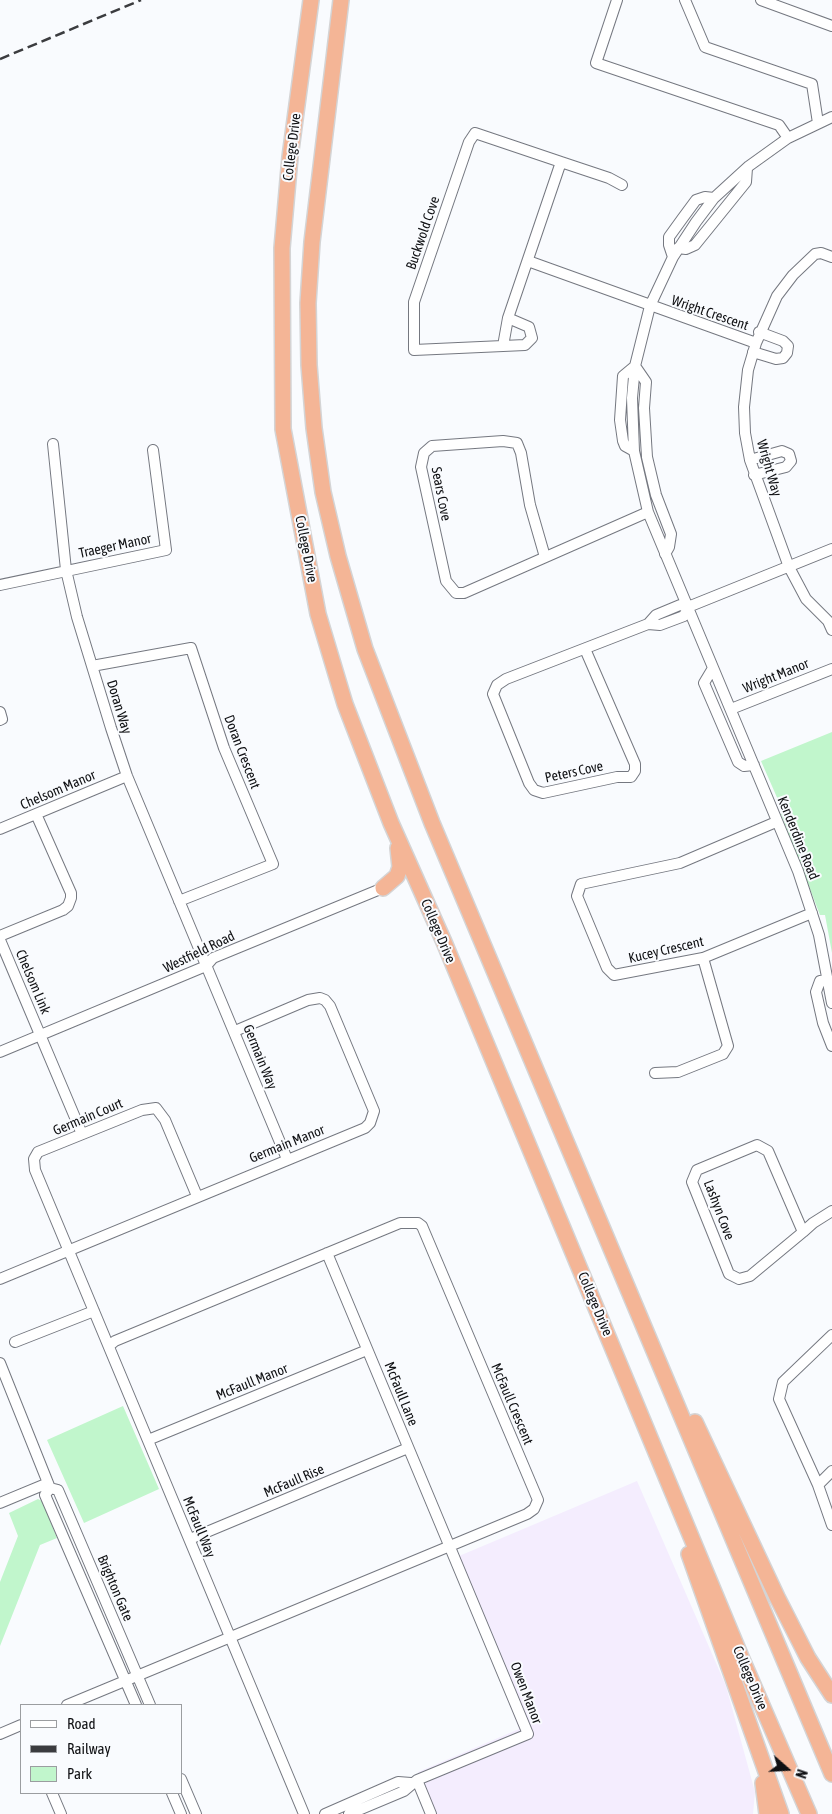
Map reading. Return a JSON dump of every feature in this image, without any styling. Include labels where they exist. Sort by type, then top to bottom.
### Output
[{"type":"highway","name":"College Drive","points":[[311,0],[290,158],[282,248],[283,429],[318,614],[344,704],[391,822],[444,942],[637,1403],[741,1658],[809,1814]]},
{"type":"highway","name":"College Drive","points":[[341,0],[312,242],[308,303],[308,365],[323,492],[338,556],[365,649],[387,710],[436,832],[832,1774]]},
{"type":"highway","points":[[383,888],[397,876],[400,867],[400,858],[391,822]]},
{"type":"highway","points":[[601,1224],[777,1597],[808,1658],[832,1695]]},
{"type":"highway","points":[[637,1403],[759,1757],[781,1814]]},
{"type":"highway","points":[[759,1757],[766,1814]]},
{"type":"street","points":[[618,0],[596,62],[779,125],[788,138]]},
{"type":"street","points":[[685,0],[705,47],[812,84],[818,122]]},
{"type":"street","points":[[761,0],[832,26]]},
{"type":"street","name":"Kenderdine Road","points":[[832,117],[818,122],[788,138],[747,168],[714,198],[705,196],[696,200],[669,237],[668,245],[675,253],[650,306],[635,366],[623,376],[620,420],[623,441],[625,446],[634,451],[648,512],[664,554],[688,607],[776,822],[798,870],[819,935],[832,1003]]},
{"type":"street","name":"Buckwold Cove","points":[[508,318],[529,327],[532,338],[525,345],[414,350],[414,302],[469,142],[474,133],[609,178],[622,185]]},
{"type":"street","points":[[503,346],[508,318],[562,162]]},
{"type":"street","points":[[675,253],[695,245],[746,182],[747,168]]},
{"type":"street","name":"Wright Crescent","points":[[650,306],[754,348],[759,332],[777,296],[792,275],[815,254],[822,253],[832,256]]},
{"type":"street","points":[[528,262],[650,306]]},
{"type":"street","points":[[754,348],[776,359],[783,358],[788,353],[788,346],[783,341],[759,332]]},
{"type":"street","name":"Wright Way","points":[[754,348],[748,370],[744,407],[745,433],[754,475],[789,567]]},
{"type":"street","points":[[635,366],[646,382],[644,408],[648,457],[656,495],[671,534],[669,547],[664,554]]},
{"type":"street","name":"Sears Cove","points":[[545,557],[530,505],[521,453],[517,443],[503,441],[432,446],[424,452],[421,467],[446,581],[456,592],[464,593],[648,512]]},
{"type":"street","name":"Doran Way","points":[[53,444],[66,570],[77,617],[127,776],[206,966]]},
{"type":"street","name":"Traeger Manor","points":[[0,585],[166,550],[153,450]]},
{"type":"street","points":[[750,460],[782,451],[790,454],[790,461],[786,467],[754,475]]},
{"type":"street","points":[[688,607],[832,549]]},
{"type":"street","points":[[789,567],[806,599],[828,621],[832,630]]},
{"type":"street","name":"Peters Cove","points":[[585,648],[635,764],[635,771],[630,777],[617,777],[543,794],[534,790],[529,784],[494,694],[497,684],[506,678],[648,624],[660,626],[684,616],[688,607]]},
{"type":"street","name":"Doran Crescent","points":[[92,666],[192,648],[224,748],[273,864],[179,901]]},
{"type":"street","points":[[713,668],[704,683],[738,762],[744,766],[754,765]]},
{"type":"street","name":"Wright Manor","points":[[731,710],[832,669]]},
{"type":"street","points":[[0,712],[0,720]]},
{"type":"street","name":"Chelsom Manor","points":[[0,829],[127,776]]},
{"type":"street","points":[[0,936],[63,910],[68,906],[71,898],[71,893],[36,814]]},
{"type":"street","name":"Kucey Crescent","points":[[776,822],[680,864],[581,884],[577,896],[607,968],[614,975],[703,958],[812,913]]},
{"type":"street","name":"Westfield Road","points":[[0,1052],[206,966],[213,958],[383,888]]},
{"type":"street","name":"Chelsom Link","points":[[0,940],[82,1134]]},
{"type":"street","points":[[655,1073],[678,1072],[723,1054],[728,1046],[703,958]]},
{"type":"street","name":"Germain Way","points":[[206,966],[235,1031],[287,1159]]},
{"type":"street","points":[[827,980],[820,981],[816,992],[823,1023],[832,1046]]},
{"type":"street","name":"Germain Manor","points":[[0,1279],[365,1128],[370,1123],[374,1111],[330,1006],[325,1000],[320,998],[308,1000],[235,1031]]},
{"type":"street","name":"Germain Court","points":[[69,1250],[35,1170],[34,1159],[38,1152],[142,1110],[156,1108],[165,1120],[197,1196]]},
{"type":"street","name":"Lashyn Cove","points":[[803,1232],[768,1151],[757,1145],[697,1170],[692,1182],[729,1274],[739,1279],[750,1276],[803,1232],[832,1211]]},
{"type":"street","name":"McFaull Crescent","points":[[69,1704],[527,1514],[534,1509],[538,1500],[424,1231],[418,1223],[406,1221],[115,1341],[109,1346]]},
{"type":"street","name":"McFaull Way","points":[[69,1250],[304,1814]]},
{"type":"street","name":"McFaull Lane","points":[[327,1253],[450,1546]]},
{"type":"street","points":[[15,1342],[94,1310]]},
{"type":"street","points":[[832,1335],[783,1382],[779,1399],[818,1484],[832,1525]]},
{"type":"street","name":"McFaull Manor","points":[[148,1440],[367,1350]]},
{"type":"street","name":"Brighton Gate","points":[[0,1363],[49,1485],[58,1490],[150,1704]]},
{"type":"street","name":"McFaull Rise","points":[[190,1539],[408,1448]]},
{"type":"street","points":[[818,1484],[832,1471]]},
{"type":"street","points":[[0,1503],[49,1485]]},
{"type":"street","name":"Brighton Gate","points":[[49,1485],[45,1495],[136,1704]]},
{"type":"street","name":"Owen Manor","points":[[414,1782],[528,1734],[450,1546]]},
{"type":"street","points":[[0,1734],[20,1724]]},
{"type":"street","points":[[182,1781],[196,1814]]},
{"type":"street","points":[[325,1814],[398,1782],[414,1782]]},
{"type":"street","points":[[349,1814],[404,1791],[414,1782]]},
{"type":"street","points":[[414,1782],[432,1814]]},
{"type":"street","points":[[52,1794],[61,1814]]},
{"type":"street","points":[[172,1794],[181,1814]]},
{"type":"shaded area","points":[[637,1481],[726,1686],[755,1792],[753,1814],[434,1814],[418,1772],[519,1729],[452,1559]]},
{"type":"green space","points":[[832,732],[832,953],[825,915],[820,915],[781,814],[786,812],[779,802],[761,761]]},
{"type":"green space","points":[[123,1406],[159,1489],[84,1523],[47,1440]]},
{"type":"green space","points":[[38,1499],[42,1501],[57,1538],[40,1545],[0,1646],[0,1582],[18,1536],[9,1513]]},
{"type":"railway","points":[[0,59],[141,0]]}]
